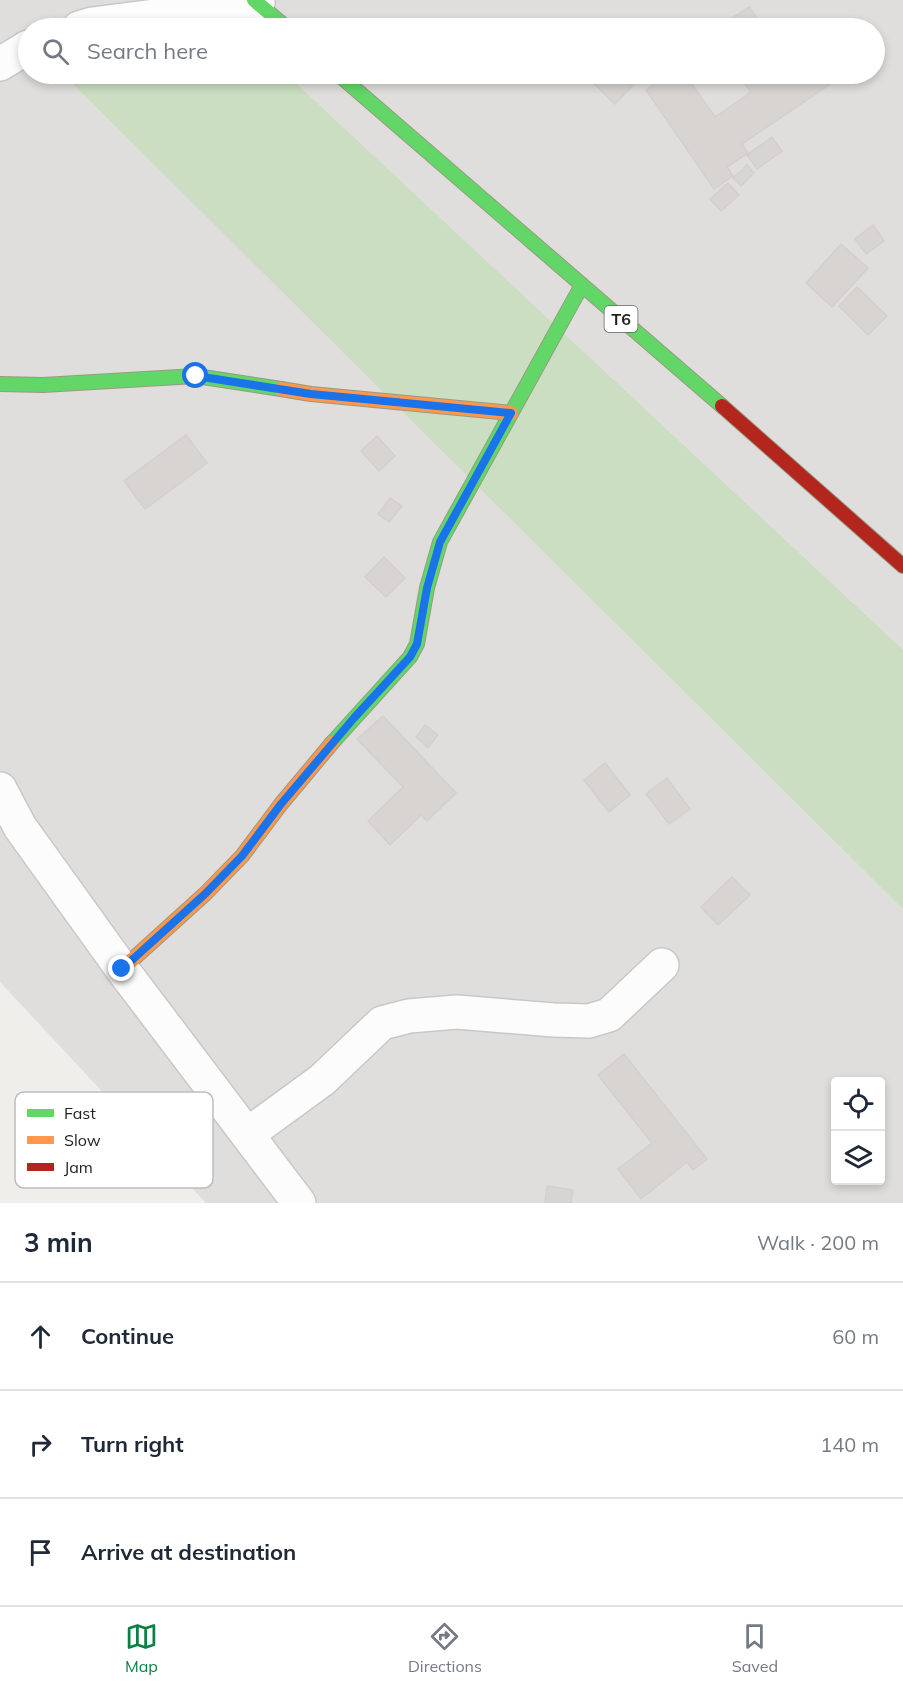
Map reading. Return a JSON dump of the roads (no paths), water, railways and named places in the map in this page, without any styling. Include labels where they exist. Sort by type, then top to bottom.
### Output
[{"type":"main road","points":[[256,1],[276,18]]},
{"type":"main road","name":"T6","points":[[350,84],[681,370],[903,566]]},
{"type":"main road","points":[[122,969],[205,894],[242,856],[281,804],[347,726],[410,657],[417,644],[427,588],[440,542],[582,285]]},
{"type":"main road","points":[[0,384],[43,385],[196,376],[311,394],[511,413]]},
{"type":"street","points":[[135,18],[256,1]]},
{"type":"street","points":[[0,64],[18,53]]},
{"type":"street","points":[[0,789],[20,827],[122,969],[299,1203]]},
{"type":"street","points":[[248,1134],[322,1080],[382,1023],[409,1016],[457,1012],[554,1020],[598,1019],[609,1015],[662,965]]}]
